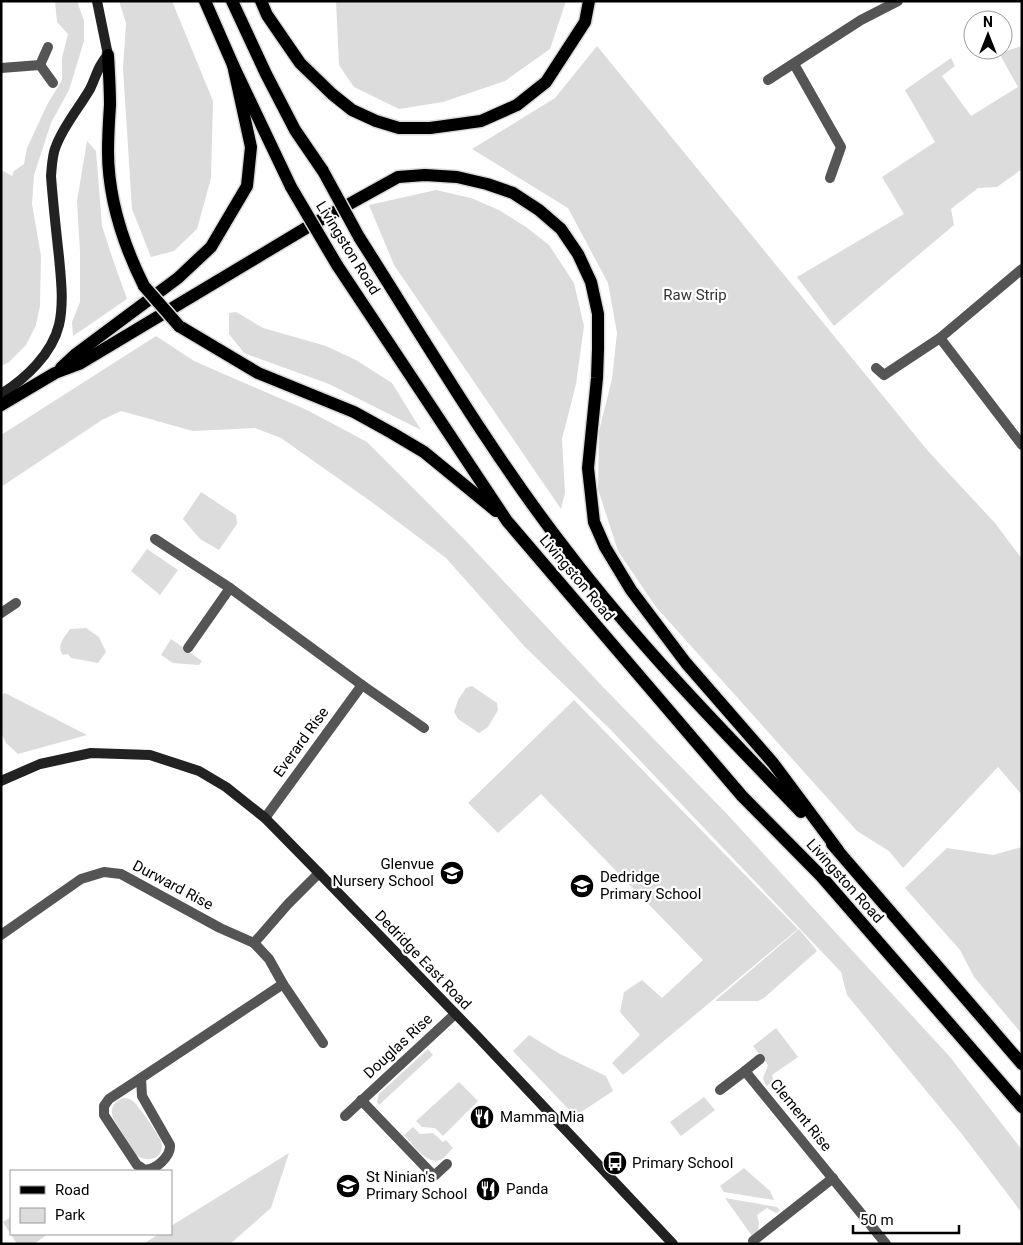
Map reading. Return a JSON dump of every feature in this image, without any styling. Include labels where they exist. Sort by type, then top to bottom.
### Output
[{"type":"main road","name":"Livingston Road","points":[[205,1],[291,187],[337,265],[507,520],[742,796],[821,876],[1022,1106]]},
{"type":"main road","name":"Livingston Road","points":[[232,1],[295,130],[323,172],[359,237],[510,474],[567,551],[616,612],[666,668],[838,850],[1022,1064]]},
{"type":"main road","points":[[261,1],[267,15],[300,63],[332,94],[352,110],[376,121],[399,128],[430,128],[481,121],[517,105],[546,82],[586,22],[589,1]]},
{"type":"main road","points":[[108,56],[110,104],[108,152],[112,193],[119,225],[133,264],[144,286],[179,326],[258,374],[354,412],[392,433],[424,452],[507,520]]},
{"type":"main road","points":[[55,374],[76,354],[178,278],[212,247],[248,186],[251,147],[233,65]]},
{"type":"main road","points":[[1,405],[55,374],[78,364],[306,228],[398,177],[425,175],[457,177],[487,184],[513,193],[539,210],[561,229],[578,254],[591,282],[598,314],[598,349],[588,468],[594,522],[605,547],[631,590],[686,663],[773,763],[838,850]]},
{"type":"street","points":[[1,394],[11,388],[35,365],[53,341],[59,326],[62,292],[51,176],[52,163],[55,148],[62,132],[90,89],[100,64],[108,56],[97,1]]},
{"type":"street","points":[[768,80],[861,20],[898,1]]},
{"type":"street","points":[[40,65],[48,47]]},
{"type":"street","points":[[794,64],[841,146],[830,178]]},
{"type":"street","points":[[1,68],[40,65]]},
{"type":"street","points":[[40,65],[53,82]]},
{"type":"street","points":[[876,368],[884,375],[940,338],[1022,269]]},
{"type":"street","points":[[940,338],[1022,445]]},
{"type":"street","points":[[155,538],[230,588],[424,728]]},
{"type":"street","points":[[188,648],[230,588]]},
{"type":"street","points":[[1,612],[16,603]]},
{"type":"street","name":"Everard Rise","points":[[265,818],[362,685]]},
{"type":"street","name":"Dedridge East Road","points":[[1,781],[40,764],[91,753],[150,755],[199,771],[226,787],[265,818],[319,873],[673,1244]]},
{"type":"street","name":"Durward Rise","points":[[1,935],[81,879],[104,872],[121,874],[220,928],[254,943],[269,959],[283,984],[323,1043]]},
{"type":"street","points":[[254,943],[288,904],[319,873]]},
{"type":"street","points":[[140,1078],[142,1096],[170,1145],[171,1151],[167,1158],[150,1169],[143,1169],[137,1165],[104,1115],[104,1106],[108,1100],[140,1078],[283,984]]},
{"type":"street","name":"Douglas Rise","points":[[345,1116],[455,1014]]},
{"type":"street","points":[[720,1090],[760,1059]]},
{"type":"street","name":"Clement Rise","points":[[745,1070],[886,1244]]},
{"type":"street","name":"Douglas Rise","points":[[361,1100],[434,1176],[447,1164]]},
{"type":"street","points":[[753,1241],[833,1178]]},
{"type":"green space","points":[[55,1],[77,1],[84,21],[84,41],[69,90],[51,123],[34,175],[32,204],[41,256],[40,306],[36,325],[26,345],[9,362],[1,366],[1,170],[12,176],[14,171],[24,164],[27,148],[47,105],[62,80],[62,58],[68,34],[57,22]]},
{"type":"green space","points":[[119,1],[172,1],[213,101],[211,178],[197,229],[174,251],[151,257],[132,209],[123,68],[126,23]]},
{"type":"green space","points":[[336,1],[566,1],[550,49],[505,81],[443,102],[399,109],[354,87],[339,65]]},
{"type":"green space","name":"Raw Strip","points":[[597,46],[928,451],[995,523],[1022,559],[1022,795],[998,767],[903,868],[889,851],[857,831],[656,607],[618,551],[598,489],[599,431],[612,379],[617,333],[608,283],[568,208],[472,149],[555,98]]},
{"type":"green space","points":[[1022,46],[1022,169],[997,187],[978,188],[951,209],[954,225],[834,326],[797,277],[904,214],[882,177],[935,142],[905,90],[951,58],[955,66],[942,76],[971,116],[1018,87],[1003,60],[1013,60],[1013,49]]},
{"type":"green space","points":[[87,141],[96,151],[102,226],[127,299],[73,336],[72,322],[80,302],[77,201]]},
{"type":"green space","points":[[436,190],[471,198],[499,210],[526,227],[549,245],[574,283],[584,326],[576,384],[562,439],[565,493],[561,509],[394,265],[369,205]]},
{"type":"green space","points":[[236,312],[263,328],[326,346],[356,360],[392,383],[421,430],[329,384],[244,353],[229,334],[229,313]]},
{"type":"green space","points":[[156,336],[194,361],[307,410],[367,442],[465,540],[604,688],[727,814],[950,1057],[1022,1150],[1022,1213],[961,1133],[847,995],[841,972],[610,729],[525,647],[446,558],[373,503],[281,438],[255,428],[193,431],[121,411],[102,420],[1,487],[1,435]]},
{"type":"green space","points":[[201,492],[236,515],[237,524],[219,550],[200,539],[183,519]]},
{"type":"green space","points":[[147,549],[178,570],[160,595],[131,571]]},
{"type":"green space","points":[[86,628],[99,637],[106,652],[98,663],[71,658],[68,654],[63,655],[61,651],[62,642],[70,629]]},
{"type":"green space","points":[[171,639],[202,661],[199,665],[173,663],[161,655]]},
{"type":"green space","points":[[472,686],[497,703],[498,710],[488,727],[479,733],[458,719],[454,712],[458,700],[466,688]]},
{"type":"green space","points":[[5,693],[87,735],[18,754],[6,743],[1,732],[1,695]]},
{"type":"green space","points":[[574,700],[798,929],[623,1075],[612,1063],[640,1035],[620,1012],[624,992],[642,980],[662,998],[703,960],[541,794],[498,833],[468,803]]},
{"type":"green space","points":[[1022,847],[1022,1034],[974,977],[960,950],[905,888],[947,848],[993,855]]},
{"type":"green space","points":[[799,929],[817,951],[764,998],[758,1001],[715,1001]]},
{"type":"green space","points":[[776,1028],[798,1057],[772,1075],[774,1082],[766,1086],[763,1078],[768,1065],[753,1046]]},
{"type":"green space","points":[[529,1035],[560,1054],[606,1076],[613,1091],[575,1116],[513,1051]]},
{"type":"green space","points":[[428,1049],[433,1055],[379,1105],[377,1102],[379,1094]]},
{"type":"green space","points":[[459,1082],[478,1101],[443,1136],[435,1128],[422,1127],[416,1121]]},
{"type":"green space","points":[[704,1097],[715,1110],[681,1136],[670,1122]]},
{"type":"green space","points":[[123,1098],[130,1099],[137,1105],[161,1141],[161,1152],[155,1158],[146,1159],[136,1155],[113,1118],[113,1106]]},
{"type":"green space","points":[[413,1127],[420,1134],[433,1133],[443,1142],[446,1140],[453,1148],[442,1159],[431,1160],[416,1149],[404,1135]]},
{"type":"green space","points":[[289,1153],[271,1208],[230,1244],[143,1244],[157,1235],[172,1235],[172,1225]]},
{"type":"green space","points":[[744,1168],[770,1191],[774,1200],[724,1192],[720,1186]]},
{"type":"green space","points":[[725,1198],[777,1207],[780,1211],[776,1213],[767,1208],[757,1215],[758,1231],[752,1236]]},
{"type":"green space","points":[[10,1218],[10,1233],[3,1222]]},
{"type":"green space","points":[[11,1235],[47,1235],[34,1244],[17,1244]]},
{"type":"place","name":"Glenvue Nursery School","points":[[452,873]]},
{"type":"place","name":"Dedridge Primary School","points":[[582,886]]},
{"type":"place","name":"Mamma Mia","points":[[482,1117]]},
{"type":"place","name":"Primary School","points":[[615,1163]]},
{"type":"place","name":"St Ninian's Primary School","points":[[348,1186]]},
{"type":"place","name":"Panda","points":[[488,1189]]}]
